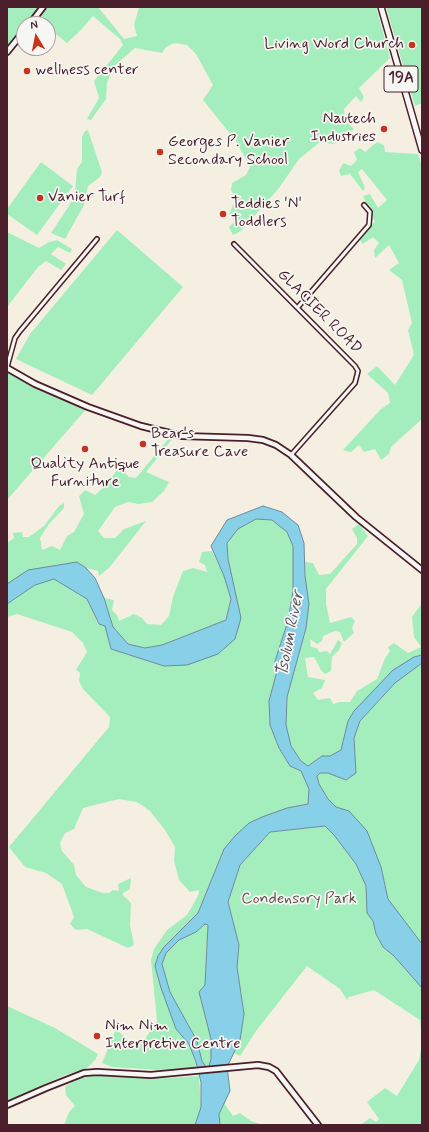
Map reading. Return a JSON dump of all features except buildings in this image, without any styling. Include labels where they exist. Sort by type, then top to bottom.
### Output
[{"type":"main road","points":[[36,16],[43,7]]},
{"type":"main road","name":"19A","points":[[381,7],[422,150]]},
{"type":"main road","points":[[7,52],[16,41]]},
{"type":"main road","points":[[7,368],[35,384],[88,407],[141,426],[182,436],[264,440],[276,445],[291,455],[356,517],[422,570]]},
{"type":"main road","points":[[7,1106],[84,1073],[97,1072],[151,1075],[258,1065],[269,1067],[276,1071],[318,1125]]},
{"type":"street","points":[[298,307],[369,225],[370,212],[364,204]]},
{"type":"street","points":[[7,368],[15,338],[97,239]]},
{"type":"street","name":"GLACIER ROAD","points":[[234,244],[298,307],[358,371],[355,383],[291,455]]},
{"type":"green space","points":[[7,7],[40,7],[33,16],[16,16],[16,36],[7,47]]},
{"type":"green space","points":[[48,7],[98,7],[124,39],[137,36],[134,25],[139,7],[376,7],[390,58],[359,88],[364,97],[361,102],[356,96],[344,109],[345,120],[354,129],[334,144],[320,142],[299,159],[279,188],[241,231],[233,235],[229,227],[235,221],[229,214],[236,199],[231,190],[232,183],[246,175],[250,167],[236,141],[203,100],[213,85],[196,54],[187,45],[174,43],[166,47],[162,53],[135,48],[113,67],[107,83],[106,99],[91,120],[87,119],[99,98],[94,81],[123,45],[120,39],[93,16],[67,43],[56,34],[56,16],[42,16]]},
{"type":"green space","points":[[386,7],[422,7],[422,103],[415,106]]},
{"type":"green space","points":[[88,130],[102,172],[100,177],[88,186],[84,205],[65,239],[51,233],[69,206],[75,192],[77,169],[82,162],[82,137],[85,131]]},
{"type":"green space","points":[[377,142],[384,145],[385,152],[418,154],[422,166],[422,419],[391,447],[389,454],[381,460],[375,449],[364,452],[359,445],[351,452],[343,450],[381,409],[390,403],[388,393],[367,374],[377,366],[395,385],[414,355],[408,330],[412,323],[402,280],[389,270],[399,263],[389,245],[375,258],[374,250],[379,243],[373,237],[363,244],[359,239],[368,227],[375,222],[363,196],[370,194],[378,208],[387,200],[362,169],[358,172],[365,188],[363,191],[350,174],[341,176],[339,171],[343,163],[351,166],[357,160],[354,152],[360,148],[365,152]]},
{"type":"green space","name":"Vanier Turf","points":[[41,162],[73,186],[37,235],[7,214],[7,209]]},
{"type":"green space","points":[[117,230],[183,287],[92,395],[16,359],[30,334]]},
{"type":"green space","points":[[7,232],[39,248],[49,242],[57,240],[72,249],[70,253],[58,247],[51,254],[66,264],[61,270],[46,261],[38,267],[7,307]]},
{"type":"green space","points":[[7,368],[88,407],[7,500]]},
{"type":"green space","points":[[169,438],[173,438],[146,472],[169,482],[164,491],[152,502],[138,504],[128,502],[115,507],[98,531],[104,538],[115,538],[124,529],[146,521],[109,568],[99,576],[98,571],[86,568],[77,562],[7,584],[7,543],[14,538],[13,533],[22,532],[23,537],[29,537],[44,526],[59,506],[64,503],[64,508],[49,524],[40,538],[42,550],[52,546],[60,550],[67,536],[74,532],[84,514],[79,496],[85,490],[95,495],[103,488],[123,463],[127,466],[125,473],[129,477],[136,478]]},
{"type":"green space","points":[[256,519],[272,520],[287,532],[293,546],[293,591],[288,621],[275,661],[277,671],[269,701],[270,724],[279,748],[290,766],[301,771],[309,789],[308,804],[287,808],[235,836],[224,849],[198,913],[158,956],[176,1029],[189,1044],[196,1062],[196,1068],[159,1070],[112,1067],[102,1063],[116,1029],[138,1049],[157,1021],[151,960],[154,949],[167,930],[187,915],[198,896],[199,890],[190,892],[179,880],[174,861],[175,847],[165,830],[150,811],[137,802],[119,799],[83,808],[74,829],[65,833],[60,843],[62,851],[74,865],[76,875],[86,887],[103,893],[109,893],[113,890],[119,891],[118,884],[131,878],[130,889],[122,894],[131,903],[130,925],[134,945],[128,948],[87,929],[76,930],[70,924],[74,917],[62,884],[46,873],[25,867],[9,847],[109,727],[110,717],[83,689],[79,681],[80,673],[76,670],[87,652],[83,643],[72,632],[17,614],[7,617],[7,604],[35,585],[54,579],[87,599],[98,624],[105,626],[111,649],[164,666],[179,666],[235,639],[227,543],[238,529]]},
{"type":"green space","points":[[359,524],[368,536],[326,589],[326,604],[330,623],[351,617],[355,621],[352,628],[354,633],[344,642],[340,632],[335,631],[323,636],[322,641],[317,644],[310,639],[311,647],[317,648],[319,652],[327,651],[330,654],[338,640],[342,643],[339,650],[332,657],[331,671],[325,674],[314,657],[305,658],[308,677],[325,680],[322,688],[313,693],[318,700],[330,698],[333,704],[350,702],[357,691],[377,679],[385,658],[390,651],[388,647],[394,643],[408,653],[421,647],[414,637],[412,617],[422,603],[422,655],[414,657],[348,721],[341,750],[330,756],[322,756],[308,766],[301,761],[291,746],[286,725],[287,697],[306,628],[305,562],[313,563],[319,575],[330,574],[357,544],[357,538],[352,529]]},
{"type":"green space","points":[[212,551],[224,576],[231,599],[226,620],[162,645],[145,648],[128,644],[113,627],[104,598],[114,600],[112,610],[117,615],[119,621],[134,614],[142,618],[147,624],[161,625],[169,616],[173,597],[183,571],[193,568],[207,572],[205,565],[199,562],[202,552]]},
{"type":"green space","points":[[422,663],[422,944],[388,899],[381,867],[349,811],[336,807],[328,799],[319,784],[317,776],[320,773],[328,773],[346,780],[356,773],[354,738],[360,721],[395,683]]},
{"type":"green space","name":"Condensory Park","points":[[325,826],[334,835],[356,864],[366,886],[368,913],[373,921],[376,934],[383,947],[394,955],[422,988],[422,1038],[420,1020],[374,990],[349,997],[347,1000],[340,989],[307,966],[256,1031],[240,1056],[234,1053],[240,1040],[244,1014],[237,967],[239,945],[228,902],[240,865],[270,832]]},
{"type":"green space","points":[[205,924],[208,925],[205,986],[199,992],[211,1039],[211,1059],[209,1066],[206,1067],[202,1061],[197,1041],[170,992],[162,964],[166,953],[179,940],[196,932]]},
{"type":"green space","points":[[7,1006],[55,1028],[98,1054],[95,1060],[86,1069],[65,1075],[7,1101]]},
{"type":"green space","points":[[422,1044],[422,1125],[360,1125],[370,1118],[376,1122],[379,1119],[367,1102],[385,1088],[397,1096],[419,1060]]},
{"type":"green space","points":[[96,1075],[165,1078],[199,1076],[201,1107],[195,1125],[64,1125],[69,1112],[75,1106],[66,1095],[65,1086],[81,1078]]},
{"type":"green space","points":[[224,1103],[233,1116],[240,1113],[251,1121],[263,1125],[220,1125],[219,1114]]},
{"type":"water","name":"Tsolum River","points":[[263,506],[282,512],[298,525],[304,543],[305,576],[309,604],[306,628],[287,697],[286,725],[291,746],[301,761],[308,766],[322,756],[330,756],[341,750],[348,721],[354,711],[393,670],[414,657],[422,655],[422,663],[395,683],[360,721],[354,738],[356,773],[346,780],[328,773],[320,773],[317,776],[319,784],[328,799],[336,807],[349,811],[367,831],[381,867],[388,899],[422,944],[422,988],[394,956],[383,947],[376,934],[373,921],[367,913],[366,886],[356,864],[334,835],[325,826],[270,832],[240,865],[228,902],[239,945],[237,967],[244,1014],[240,1040],[227,1067],[230,1091],[219,1114],[220,1125],[195,1125],[201,1107],[201,1082],[196,1062],[189,1044],[176,1029],[161,988],[155,966],[158,956],[164,947],[198,913],[224,849],[235,836],[249,823],[262,817],[287,808],[308,804],[309,789],[301,771],[290,766],[279,748],[270,725],[269,701],[277,671],[275,661],[288,621],[293,591],[293,546],[287,532],[272,520],[256,519],[238,529],[227,543],[228,559],[241,618],[235,639],[218,654],[187,665],[164,666],[111,649],[105,626],[99,624],[87,599],[54,579],[35,585],[7,604],[7,584],[28,570],[77,562],[86,568],[95,578],[104,598],[113,627],[128,644],[145,648],[162,645],[226,620],[231,599],[224,576],[211,546],[227,520]],"holes":[[[205,924],[208,925],[205,985],[199,992],[211,1039],[211,1059],[209,1066],[206,1067],[202,1061],[197,1041],[170,992],[162,964],[166,953],[179,940],[196,932]]]},
{"type":"place","name":"Living Word Church","points":[[412,45]]},
{"type":"place","name":"wellness center","points":[[27,71]]},
{"type":"place","name":"Nautech Industries","points":[[384,129]]},
{"type":"place","name":"Georges P. Vanier Secondary School","points":[[160,152]]},
{"type":"place","name":"Vanier Turf","points":[[40,198]]},
{"type":"place","name":"Teddies 'N' Toddlers","points":[[223,214]]},
{"type":"place","name":"Bear's Treasure Cave","points":[[143,444]]},
{"type":"place","name":"Quality Antique Furniture","points":[[85,449]]},
{"type":"place","name":"Nim Nim Interpretive Centre","points":[[97,1036]]}]
